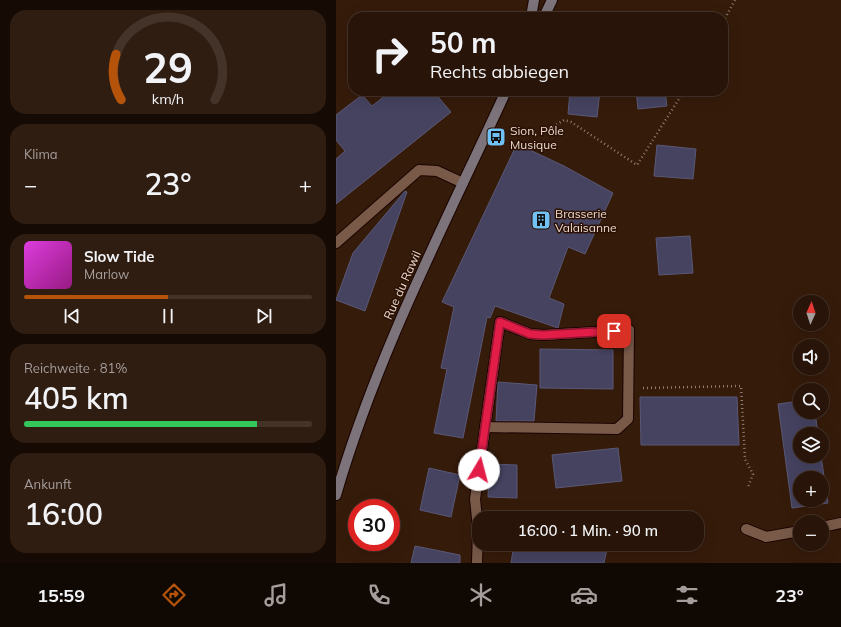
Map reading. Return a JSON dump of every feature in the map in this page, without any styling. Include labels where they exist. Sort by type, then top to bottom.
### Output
[{"type":"street","points":[[532,12],[534,0]]},
{"type":"street","points":[[546,12],[552,0]]},
{"type":"street","name":"Rue du Rawil","points":[[336,495],[361,418],[420,272],[504,96]]},
{"type":"street","points":[[337,243],[420,170],[437,171],[462,183]]},
{"type":"street","points":[[477,563],[478,528],[475,499],[485,428],[500,322],[530,334],[543,335],[629,330],[628,419],[617,429],[485,428]]},
{"type":"street","points":[[829,526],[841,523]]},
{"type":"street","points":[[746,528],[766,537],[793,532]]},
{"type":"path","points":[[728,13],[735,0]]},
{"type":"path","points":[[546,131],[564,120],[571,122],[637,165],[681,96]]},
{"type":"path","points":[[628,388],[741,386],[744,459],[753,474],[748,487]]},
{"type":"building","points":[[361,96],[363,96],[372,106],[385,96],[437,96],[451,112],[336,204],[336,159],[345,151],[336,140],[336,115]]},
{"type":"building","points":[[570,96],[599,96],[597,117],[568,114]]},
{"type":"building","points":[[637,96],[666,96],[667,106],[638,109]]},
{"type":"building","name":"Brasserie Valaisanne","points":[[517,144],[564,166],[613,193],[585,254],[568,247],[549,298],[564,304],[558,328],[495,306],[490,318],[487,317],[463,438],[434,433],[447,369],[441,368],[454,307],[442,302]]},
{"type":"building","points":[[657,145],[696,149],[693,179],[654,176]]},
{"type":"building","points":[[405,191],[407,192],[365,311],[336,300],[353,253]]},
{"type":"building","points":[[690,236],[693,273],[659,275],[656,238]]},
{"type":"building","points":[[540,349],[613,350],[613,389],[540,388]]},
{"type":"building","points":[[498,382],[537,385],[534,421],[496,421]]},
{"type":"building","points":[[640,397],[737,397],[739,445],[641,445]]},
{"type":"building","points":[[793,402],[793,419],[816,419],[817,427],[793,427],[793,463],[822,463],[823,471],[793,471],[793,507],[799,507],[792,508],[778,404]]},
{"type":"building","points":[[618,448],[622,481],[556,488],[552,455]]},
{"type":"building","points":[[489,464],[517,465],[517,498],[488,497]]},
{"type":"building","points":[[429,468],[460,475],[451,517],[420,510]]},
{"type":"building","points":[[415,546],[460,555],[460,563],[411,563]]},
{"type":"building","points":[[513,551],[607,551],[604,563],[511,563]]},
{"type":"place","name":"Sion, Pôle Musique","points":[[496,137]]},
{"type":"place","name":"Brasserie Valaisanne","points":[[541,220]]},
{"type":"route","points":[[479,470],[500,322],[530,334],[543,335],[614,331]]}]
